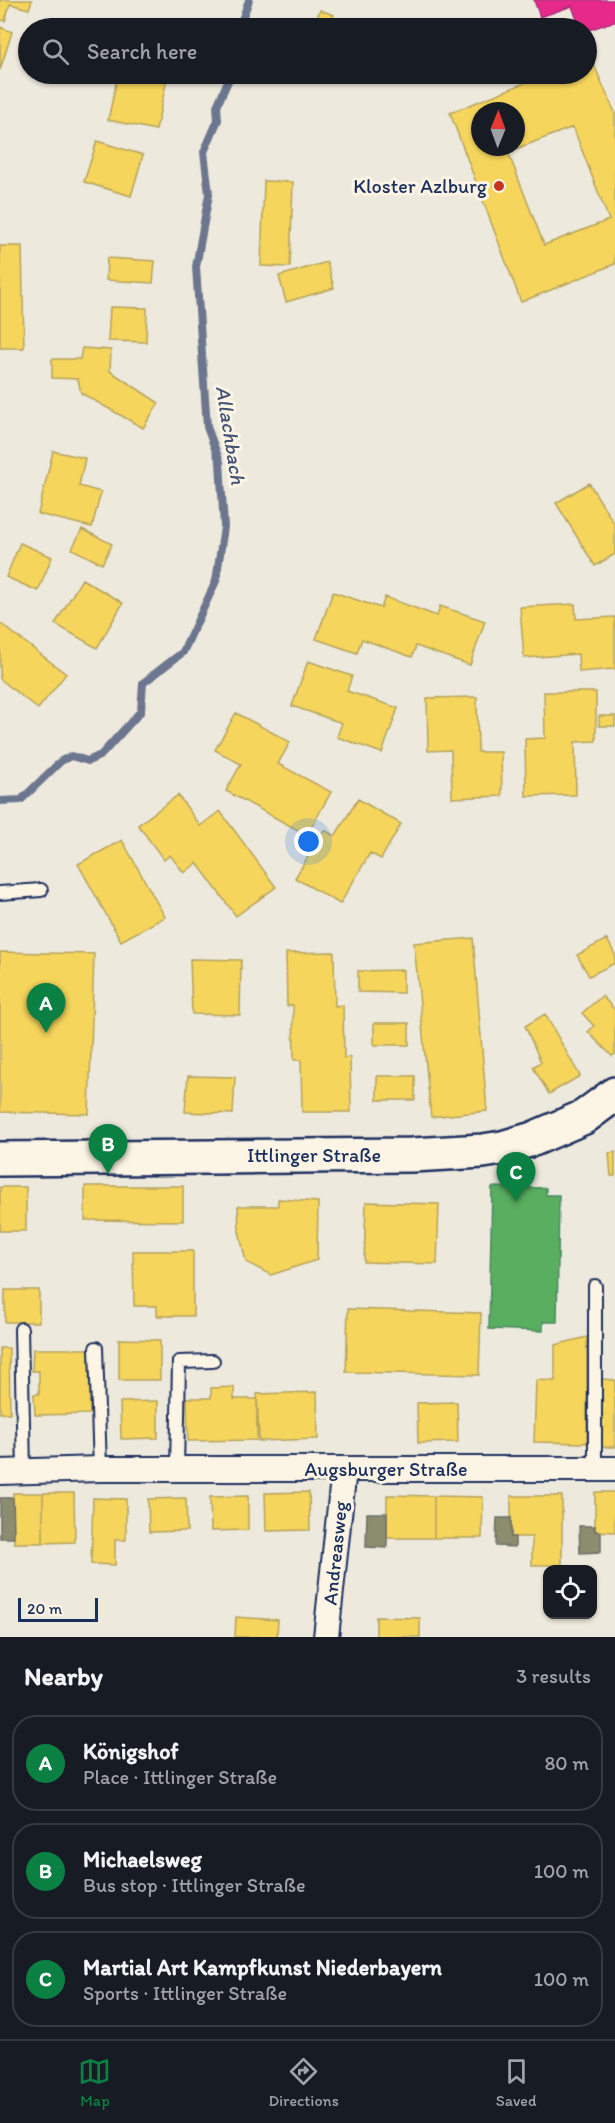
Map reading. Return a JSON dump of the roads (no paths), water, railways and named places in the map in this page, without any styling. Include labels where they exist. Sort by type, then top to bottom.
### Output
[{"type":"street","name":"Ittlinger Straße","points":[[0,1159],[423,1154],[483,1151],[532,1139],[584,1117],[615,1094]]},
{"type":"street","name":"Augsburger Straße","points":[[12,1472],[100,1469],[605,1469]]},
{"type":"street","name":"Andreasweg","points":[[326,1637],[344,1469]]},
{"type":"lane","points":[[0,893],[41,890]]},
{"type":"lane","name":"Augsburger Straße","points":[[595,1286],[605,1469]]},
{"type":"lane","name":"Augsburger Straße","points":[[12,1472],[21,1329]]},
{"type":"lane","points":[[96,1348],[100,1469]]},
{"type":"lane","points":[[177,1470],[179,1362],[213,1361]]},
{"type":"waterway","name":"Allachbach","points":[[243,18],[249,0]]},
{"type":"waterway","name":"Allachbach","points":[[0,801],[21,800],[61,761],[71,756],[88,761],[101,755],[141,711],[143,683],[183,652],[216,581],[224,527],[220,462],[207,427],[196,267],[209,194],[204,152],[218,120],[217,106],[227,84]]},
{"type":"place","name":"Kloster Azlburg","points":[[499,186]]},
{"type":"place","name":"Königshof","points":[[46,1033]]},
{"type":"place","name":"Michaelsweg","points":[[108,1174]]},
{"type":"place","name":"Martial Art Kampfkunst Niederbayern","points":[[516,1202]]}]
